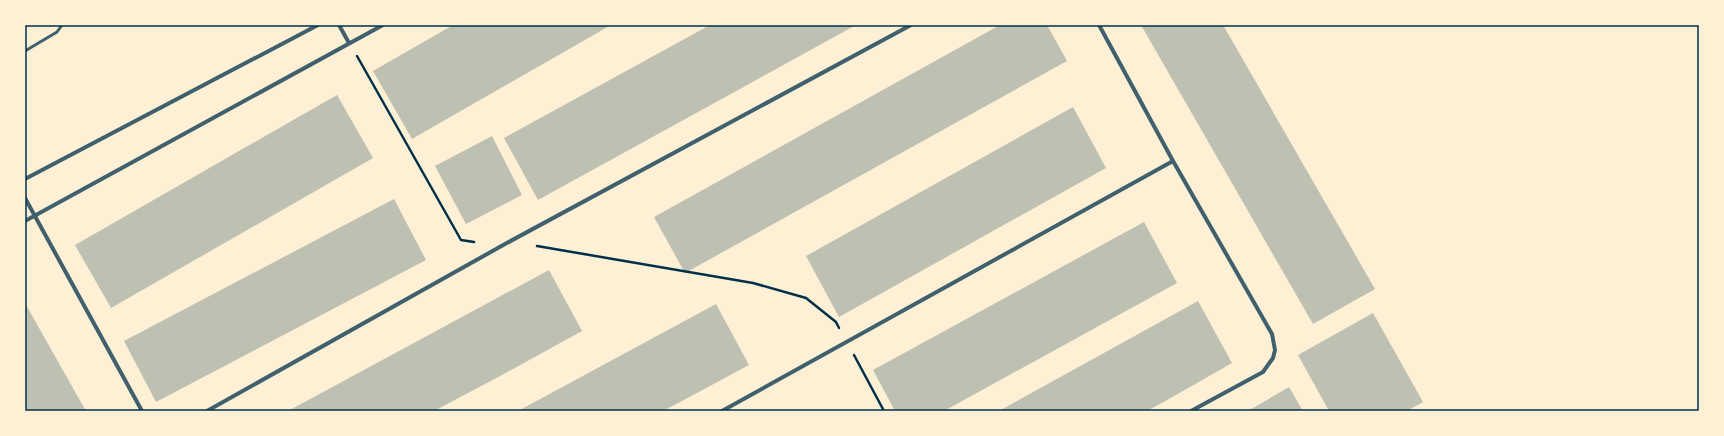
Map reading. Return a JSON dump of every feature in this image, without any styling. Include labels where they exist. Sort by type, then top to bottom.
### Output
[{"type":"street","points":[[25,179],[318,25]]},
{"type":"street","points":[[339,25],[349,43]]},
{"type":"street","points":[[25,221],[383,25]]},
{"type":"street","points":[[207,411],[505,244],[911,25]]},
{"type":"street","points":[[1099,25],[1173,161],[1272,334],[1275,350],[1273,358],[1263,372],[1191,411]]},
{"type":"street","points":[[722,411],[1173,161]]},
{"type":"street","points":[[25,198],[142,411]]},
{"type":"lane","points":[[25,50],[57,32],[62,25]]},
{"type":"path","points":[[349,43],[461,240],[476,242]]},
{"type":"path","points":[[505,244],[540,246],[746,282],[806,298],[836,322],[884,411]]},
{"type":"building","points":[[453,25],[611,25],[412,139],[373,71]]},
{"type":"building","points":[[710,25],[856,25],[538,200],[504,138]]},
{"type":"building","points":[[1000,25],[1047,25],[1067,61],[685,273],[654,217]]},
{"type":"building","points":[[1141,25],[1223,25],[1375,289],[1313,324]]},
{"type":"building","points":[[337,95],[373,158],[111,308],[75,245]]},
{"type":"building","points":[[1073,107],[1106,168],[839,317],[806,256]]},
{"type":"building","points":[[492,136],[522,195],[466,224],[435,166]]},
{"type":"building","points":[[394,199],[426,260],[156,402],[124,341]]},
{"type":"building","points":[[1144,222],[1177,283],[944,411],[895,411],[873,370]]},
{"type":"building","points":[[549,270],[582,331],[502,375],[434,411],[288,411]]},
{"type":"building","points":[[1198,301],[1232,363],[1169,399],[1147,411],[999,411]]},
{"type":"building","points":[[25,303],[78,397],[86,411],[25,411]]},
{"type":"building","points":[[716,304],[749,365],[663,411],[518,411]]},
{"type":"building","points":[[1373,313],[1423,402],[1407,411],[1329,411],[1298,355]]},
{"type":"building","points":[[1289,387],[1303,411],[1248,411]]}]
